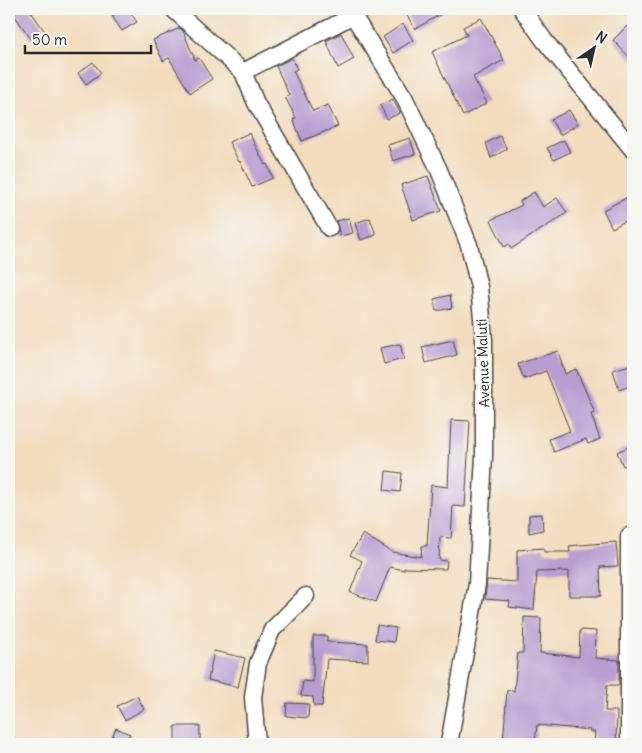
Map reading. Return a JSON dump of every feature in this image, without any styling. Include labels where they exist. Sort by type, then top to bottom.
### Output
[{"type":"street","points":[[173,9],[243,72],[256,104],[329,228]]},
{"type":"street","points":[[522,9],[544,40],[633,150]]},
{"type":"street","points":[[243,72],[352,12]]},
{"type":"street","name":"Avenue Maluti","points":[[352,12],[404,97],[440,170],[468,245],[479,287],[484,339],[484,437],[477,584],[449,744]]},
{"type":"street","points":[[629,536],[630,744]]},
{"type":"street","points":[[257,744],[253,697],[258,663],[272,630],[306,596]]},
{"type":"building","points":[[10,9],[29,9],[46,33],[33,42]]},
{"type":"building","points":[[123,9],[128,9],[137,22],[122,31],[112,16]]},
{"type":"building","points":[[403,9],[450,9],[415,29]]},
{"type":"building","points":[[481,18],[504,60],[473,77],[487,103],[463,116],[432,52],[467,35],[463,27]]},
{"type":"building","points":[[633,20],[633,61],[613,40]]},
{"type":"building","points":[[403,24],[413,40],[393,53],[383,37]]},
{"type":"building","points":[[180,28],[195,60],[199,58],[212,79],[190,93],[169,58],[163,61],[153,40]]},
{"type":"building","points":[[341,33],[354,59],[338,68],[326,41]]},
{"type":"building","points":[[292,58],[297,69],[293,71],[313,111],[328,105],[338,126],[302,141],[293,119],[296,118],[285,97],[289,95],[276,66]]},
{"type":"building","points":[[93,62],[101,73],[86,84],[78,73]]},
{"type":"building","points":[[393,99],[400,113],[387,119],[380,105]]},
{"type":"building","points":[[569,110],[578,124],[560,135],[551,120]]},
{"type":"building","points":[[249,133],[273,178],[252,187],[229,142]]},
{"type":"building","points":[[500,136],[507,149],[491,158],[486,143]]},
{"type":"building","points":[[410,138],[415,154],[393,161],[388,145]]},
{"type":"building","points":[[564,140],[570,152],[554,160],[547,148]]},
{"type":"building","points":[[428,176],[441,211],[413,220],[401,185]]},
{"type":"building","points":[[534,192],[543,207],[557,198],[567,213],[511,249],[509,244],[504,247],[491,220],[522,205],[520,201]]},
{"type":"building","points":[[628,197],[633,207],[633,217],[612,228],[603,210]]},
{"type":"building","points":[[349,218],[353,233],[340,236],[336,221]]},
{"type":"building","points":[[370,218],[376,235],[361,240],[355,223]]},
{"type":"building","points":[[450,295],[452,308],[436,311],[434,299]]},
{"type":"building","points":[[453,340],[457,355],[426,363],[422,347]]},
{"type":"building","points":[[400,344],[404,359],[384,364],[380,348]]},
{"type":"building","points":[[558,351],[565,374],[576,369],[595,413],[591,414],[600,439],[588,444],[586,439],[554,452],[549,439],[570,431],[546,371],[524,379],[518,364]]},
{"type":"building","points":[[633,364],[633,385],[619,390],[613,370]]},
{"type":"building","points":[[451,420],[470,421],[465,507],[453,506],[451,538],[440,537],[439,560],[447,561],[446,569],[404,568],[404,570],[390,567],[376,602],[350,592],[362,561],[350,555],[363,534],[392,552],[421,557],[422,546],[427,546],[431,485],[448,487]]},
{"type":"building","points":[[633,445],[633,462],[623,466],[617,452]]},
{"type":"building","points":[[386,471],[402,473],[400,492],[384,490]]},
{"type":"building","points":[[542,514],[543,530],[529,533],[529,515]]},
{"type":"building","points":[[616,542],[618,566],[600,567],[601,596],[569,596],[569,571],[537,572],[534,610],[509,607],[510,601],[485,599],[487,580],[517,582],[517,550],[544,548],[544,552],[570,552],[569,546]]},
{"type":"building","points":[[524,617],[541,618],[540,653],[579,657],[580,630],[596,631],[595,658],[619,660],[619,685],[607,685],[605,711],[617,711],[616,744],[594,744],[595,732],[590,732],[590,730],[537,725],[535,744],[503,744],[507,690],[514,691],[518,653],[523,653]]},
{"type":"building","points":[[377,625],[396,628],[394,642],[375,640]]},
{"type":"building","points":[[313,636],[327,636],[327,642],[368,644],[368,661],[327,659],[322,706],[314,706],[313,697],[301,696],[303,681],[313,682]]},
{"type":"building","points":[[214,651],[245,658],[238,687],[208,680]]},
{"type":"building","points":[[137,696],[144,709],[125,720],[117,706]]},
{"type":"building","points":[[287,703],[309,704],[308,718],[286,716]]},
{"type":"building","points":[[175,726],[200,726],[200,744],[175,744]]},
{"type":"building","points":[[116,728],[130,734],[125,744],[109,744]]}]
